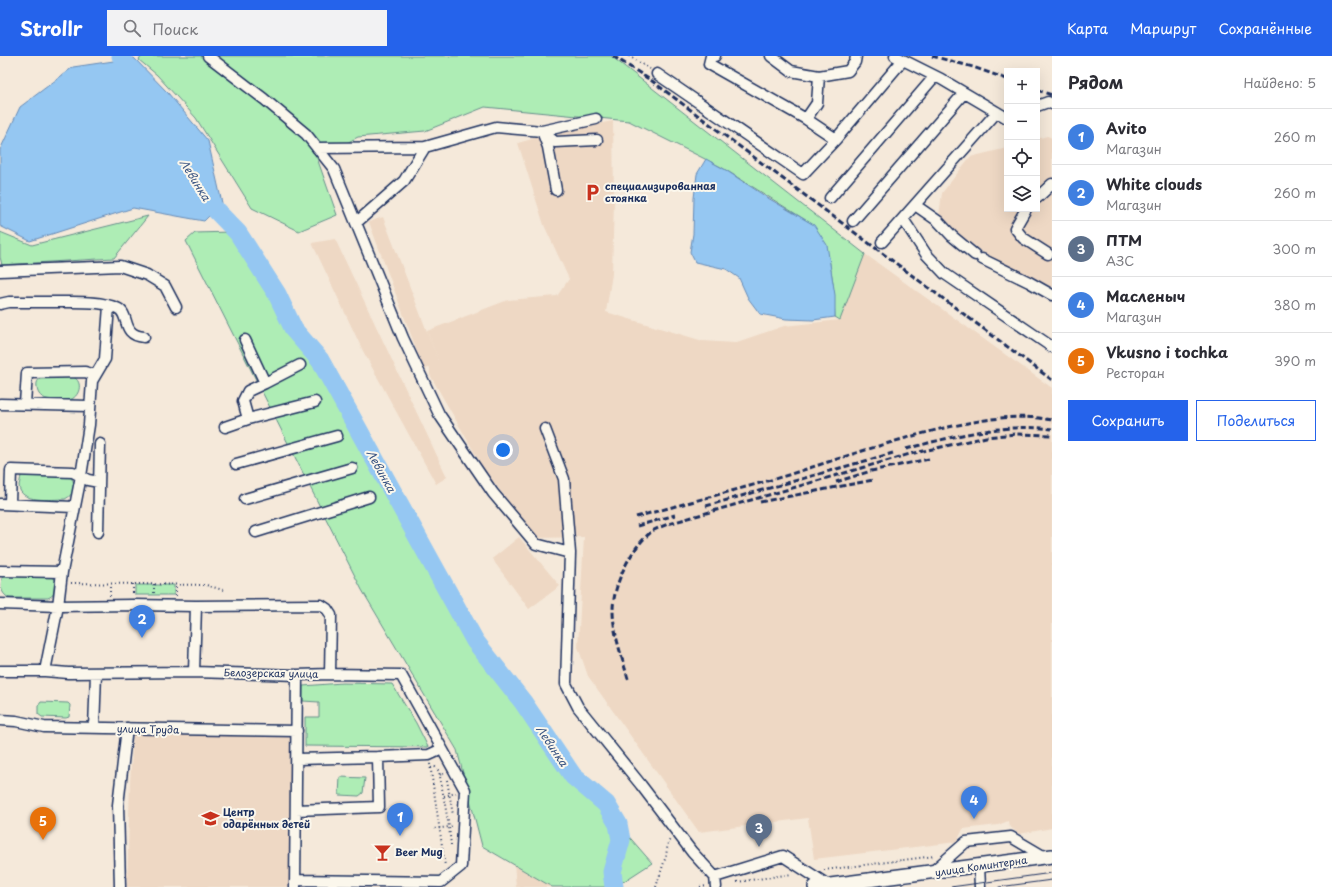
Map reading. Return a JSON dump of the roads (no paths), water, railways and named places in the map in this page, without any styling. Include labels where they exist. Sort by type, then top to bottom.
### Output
[{"type":"main road","name":"улица Коминтерна","points":[[824,886],[1049,857]]},
{"type":"street","points":[[208,56],[264,99],[306,134],[334,169],[357,222],[403,338],[439,414],[493,493],[536,544],[570,553]]},
{"type":"street","points":[[715,56],[711,56],[709,64],[806,119],[836,139]]},
{"type":"street","points":[[771,56],[791,71],[819,76],[848,71],[855,62],[856,56]]},
{"type":"street","points":[[657,74],[803,174],[836,139],[899,58],[935,76],[1004,116]]},
{"type":"street","points":[[806,119],[817,103],[819,76]]},
{"type":"street","points":[[830,198],[935,76]]},
{"type":"street","points":[[853,221],[964,93]]},
{"type":"street","points":[[1040,105],[1048,102],[1052,104]]},
{"type":"street","points":[[882,242],[997,112]]},
{"type":"street","points":[[317,148],[425,147],[496,127],[542,131],[596,119]]},
{"type":"street","points":[[542,131],[555,142],[597,140]]},
{"type":"street","points":[[542,131],[548,147],[556,190]]},
{"type":"street","points":[[357,222],[404,181],[425,147]]},
{"type":"street","points":[[1040,195],[1052,184]]},
{"type":"street","points":[[915,205],[938,221],[952,236],[979,257],[1052,295]]},
{"type":"street","points":[[1024,212],[1015,228],[1023,238],[1048,254]]},
{"type":"street","points":[[903,219],[926,254],[945,274],[1052,347]]},
{"type":"street","points":[[0,271],[120,266],[147,275],[165,286],[176,307]]},
{"type":"street","points":[[0,304],[9,302],[95,302],[121,310],[131,332],[138,337],[144,337]]},
{"type":"street","points":[[45,672],[58,606],[60,582],[81,476],[92,381],[104,359],[109,306]]},
{"type":"street","points":[[245,340],[265,383]]},
{"type":"street","points":[[248,419],[243,400],[248,391],[300,364]]},
{"type":"street","points":[[25,404],[26,373],[85,372],[95,375]]},
{"type":"street","points":[[225,427],[248,419],[315,402]]},
{"type":"street","points":[[0,404],[89,406]]},
{"type":"street","points":[[545,429],[564,479],[570,553],[566,684],[578,708],[641,785],[716,883],[783,856],[807,872],[824,886]]},
{"type":"street","points":[[236,464],[337,436]]},
{"type":"street","points":[[98,532],[100,444]]},
{"type":"street","points":[[245,499],[352,468]]},
{"type":"street","points":[[74,507],[5,503],[11,470],[73,472],[88,480],[99,482]]},
{"type":"street","points":[[256,532],[369,497]]},
{"type":"street","points":[[0,571],[62,572]]},
{"type":"street","name":"Белозерская улица","points":[[0,604],[58,606],[321,606],[327,609],[331,615],[330,674],[297,675],[194,672],[96,674],[0,671]]},
{"type":"street","points":[[194,672],[196,606]]},
{"type":"street","points":[[94,728],[96,674]]},
{"type":"street","points":[[297,675],[295,884],[441,882],[461,866],[465,790],[401,675],[330,674]]},
{"type":"street","name":"улица Труда","points":[[0,720],[16,720],[44,727],[297,731]]},
{"type":"street","points":[[120,887],[118,805],[127,728]]},
{"type":"street","points":[[297,759],[429,755],[442,749]]},
{"type":"street","points":[[296,810],[379,807],[378,757]]},
{"type":"street","points":[[932,872],[966,842],[1011,837],[1049,857]]},
{"type":"street","points":[[979,866],[980,887]]},
{"type":"water","points":[[134,58],[168,93],[208,141],[222,203],[204,221],[133,208],[30,241],[0,226],[0,150],[20,107],[73,67]]},
{"type":"water","points":[[706,159],[814,225],[827,245],[835,295],[835,317],[813,320],[786,319],[760,314],[748,298],[739,278],[726,269],[695,262],[690,252],[693,234],[694,198],[697,174]]},
{"type":"waterway","name":"Левинка","points":[[121,56],[137,83]]},
{"type":"waterway","name":"Левинка","points":[[201,190],[207,201],[238,233],[277,294],[294,330],[320,360],[475,641],[523,702],[573,776],[606,804],[618,824],[621,840],[612,872],[614,887]]},
{"type":"tram line","points":[[951,887],[1052,873]]},
{"type":"tram line","points":[[999,887],[1052,880]]},
{"type":"railway","points":[[613,56],[652,81],[1052,380]]},
{"type":"railway","points":[[932,56],[973,67],[1004,78]]},
{"type":"railway","points":[[1040,91],[1052,95]]},
{"type":"railway","points":[[636,517],[769,481],[885,444],[944,428],[971,422],[1011,417],[1052,420]]},
{"type":"railway","points":[[906,449],[960,435],[997,429],[1052,429]]},
{"type":"railway","points":[[628,679],[614,627],[614,600],[620,577],[631,555],[638,545],[654,530],[668,524],[910,454],[986,437],[1015,434],[1052,435]]},
{"type":"railway","points":[[706,506],[893,453]]},
{"type":"railway","points":[[836,482],[871,471],[929,459]]},
{"type":"railway","points":[[760,502],[873,480]]},
{"type":"railway","points":[[637,526],[675,515]]},
{"type":"place","name":"специализированная стоянка","points":[[592,192]]},
{"type":"place","name":"White clouds","points":[[142,638]]},
{"type":"place","name":"Центр одарённых детей","points":[[210,818]]},
{"type":"place","name":"Масленыч","points":[[974,819]]},
{"type":"place","name":"Avito","points":[[400,836]]},
{"type":"place","name":"Vkusno i tochka","points":[[43,840]]},
{"type":"place","name":"ПТМ","points":[[759,847]]},
{"type":"place","name":"Beer Mug","points":[[382,852]]}]
